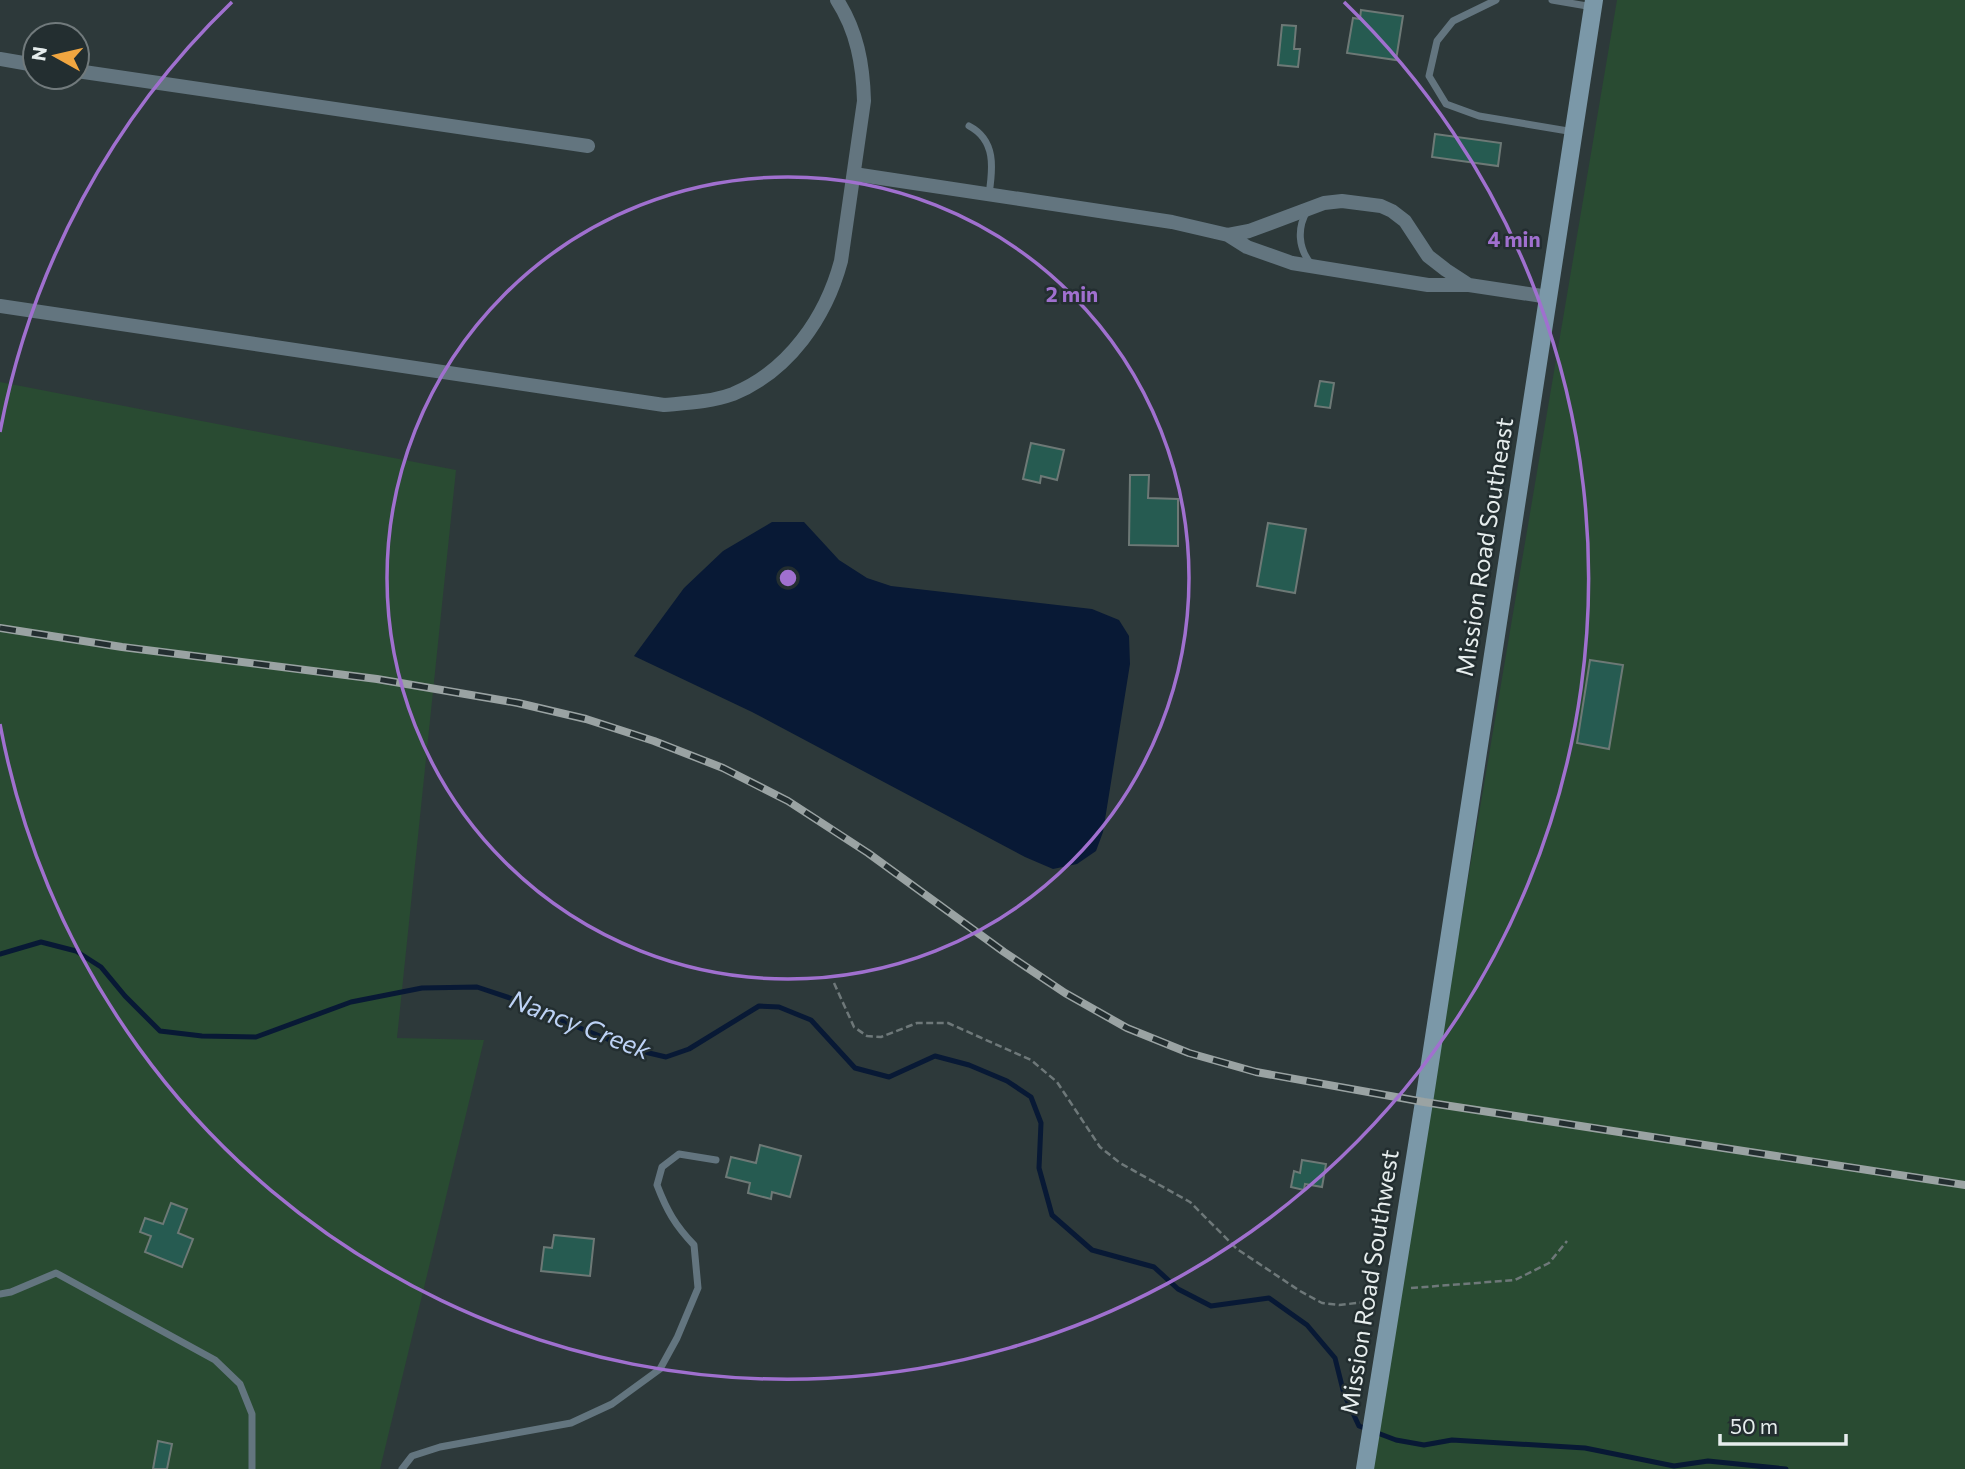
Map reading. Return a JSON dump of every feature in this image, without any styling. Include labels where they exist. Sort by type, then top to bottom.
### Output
[{"type":"main road","name":"Mission Road Southeast","points":[[1424,1102],[1594,3]]},
{"type":"main road","name":"Mission Road Southwest","points":[[1365,1469],[1424,1102]]},
{"type":"street","points":[[0,306],[664,405],[698,403],[732,394],[765,375],[800,344],[821,313],[836,280],[864,101],[856,40],[848,18],[837,0]]},
{"type":"street","points":[[0,59],[21,63]]},
{"type":"street","points":[[91,73],[588,146]]},
{"type":"street","points":[[854,174],[1172,222],[1228,235],[1268,256],[1313,267],[1428,285],[1469,285],[1549,297]]},
{"type":"street","points":[[1228,235],[1249,231],[1324,203],[1342,201],[1381,206],[1405,221],[1428,256],[1469,285]]},
{"type":"lane","points":[[1496,0],[1453,21],[1437,41],[1429,76],[1446,104],[1479,116],[1574,133]]},
{"type":"lane","points":[[1552,0],[1594,3]]},
{"type":"lane","points":[[969,126],[985,138],[990,151],[992,170],[989,194]]},
{"type":"lane","points":[[1309,207],[1300,229],[1303,251],[1313,267]]},
{"type":"lane","points":[[402,1469],[412,1456],[440,1447],[571,1423],[612,1404],[660,1369],[677,1338],[698,1288],[694,1245],[677,1227],[657,1185],[662,1167],[679,1154],[716,1160]]},
{"type":"lane","points":[[0,1294],[57,1273],[215,1360],[240,1384],[252,1414],[253,1469]]},
{"type":"path","points":[[834,983],[854,1027],[867,1036],[881,1037],[917,1023],[948,1023],[1031,1060],[1058,1082],[1100,1147],[1120,1163],[1190,1202],[1237,1249],[1322,1303],[1339,1305],[1515,1279],[1549,1263],[1567,1241]]},
{"type":"green space","points":[[1617,0],[1965,0],[1965,1469],[1368,1469]]},
{"type":"green space","points":[[0,382],[456,470],[397,1038],[484,1040],[380,1469],[0,1469]]},
{"type":"water","points":[[772,522],[804,522],[839,560],[867,578],[891,586],[1092,609],[1119,620],[1129,636],[1130,664],[1103,832],[1096,851],[1077,864],[1053,869],[1025,857],[752,712],[634,656],[684,588],[723,551]]},
{"type":"building","points":[[1361,10],[1403,16],[1396,60],[1347,53],[1353,18],[1360,19]]},
{"type":"building","points":[[1282,25],[1296,26],[1294,49],[1300,49],[1298,67],[1278,65]]},
{"type":"building","points":[[1435,134],[1501,143],[1498,166],[1432,157]]},
{"type":"building","points":[[1320,381],[1334,383],[1330,408],[1315,406]]},
{"type":"building","points":[[1031,443],[1064,450],[1057,480],[1041,476],[1040,483],[1023,479]]},
{"type":"building","points":[[1130,475],[1149,475],[1148,498],[1178,499],[1178,546],[1129,545]]},
{"type":"building","points":[[1268,523],[1306,529],[1295,593],[1257,586]]},
{"type":"building","points":[[1590,660],[1623,665],[1609,749],[1577,743]]},
{"type":"building","points":[[760,1145],[801,1156],[790,1197],[772,1192],[771,1199],[748,1193],[750,1183],[726,1177],[731,1157],[756,1163]]},
{"type":"building","points":[[1302,1160],[1326,1164],[1322,1187],[1305,1184],[1304,1190],[1291,1187],[1294,1171],[1300,1173]]},
{"type":"building","points":[[171,1203],[187,1209],[178,1233],[193,1239],[182,1267],[145,1252],[151,1236],[140,1232],[145,1218],[163,1224]]},
{"type":"building","points":[[554,1235],[594,1239],[590,1276],[541,1271],[544,1247],[552,1248]]},
{"type":"building","points":[[158,1441],[172,1444],[167,1469],[153,1469]]},
{"type":"waterway","name":"Nancy Creek","points":[[0,954],[41,942],[76,951],[101,967],[160,1031],[202,1036],[256,1037],[351,1002],[422,988],[477,987],[528,1004],[632,1049],[666,1057],[689,1049],[759,1006],[779,1007],[811,1020],[855,1068],[889,1077],[935,1056],[969,1065],[1007,1081],[1031,1097],[1041,1123],[1039,1168],[1052,1215],[1092,1250],[1154,1267],[1178,1289],[1211,1306],[1269,1298],[1307,1325],[1335,1358],[1344,1394],[1359,1426],[1396,1440],[1424,1445],[1452,1440],[1585,1448],[1674,1466],[1708,1461],[1786,1469]]},
{"type":"railway","points":[[0,628],[122,647],[377,679],[518,703],[586,719],[654,741],[723,768],[788,801],[868,853],[1065,993],[1127,1028],[1189,1053],[1256,1072],[1424,1102],[1965,1185]]}]
